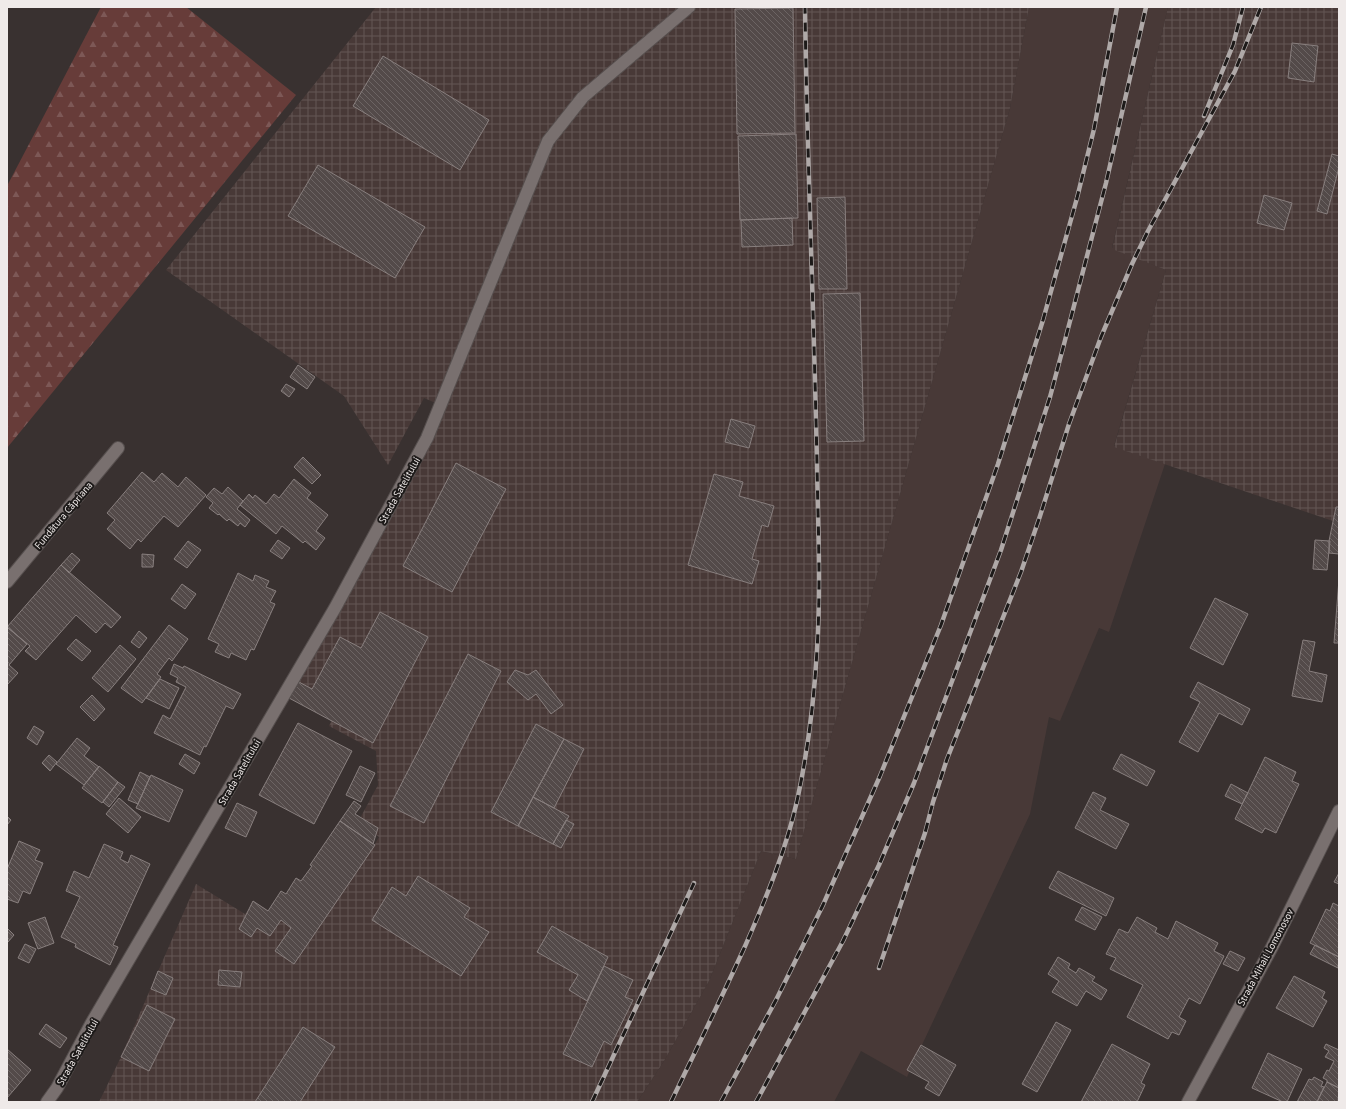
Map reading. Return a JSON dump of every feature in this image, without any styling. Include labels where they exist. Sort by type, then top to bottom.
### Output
[{"type":"street","name":"Strada Satelitului","points":[[47,1102],[57,1088],[91,1024],[335,608],[427,438],[548,141],[583,97],[689,7]]},
{"type":"street","name":"Fundătura Căpriana","points":[[7,582],[118,448]]},
{"type":"street","name":"Strada Mihail Lomonosov","points":[[1188,1102],[1272,947],[1339,811]]},
{"type":"shaded area","points":[[376,7],[1029,7],[1010,108],[796,859],[761,851],[709,981],[664,1061],[637,1102],[99,1102],[120,1059],[196,884],[245,914],[255,902],[269,911],[303,912],[352,840],[371,851],[379,837],[358,822],[378,785],[376,751],[329,726],[338,707],[294,683],[445,407],[424,398],[388,465],[344,396],[166,270]]},
{"type":"shaded area","points":[[1029,7],[1168,7],[1112,248],[1166,270],[1114,446],[1165,464],[1109,632],[1099,628],[1060,721],[1049,717],[1030,814],[907,1077],[861,1051],[834,1102],[637,1102],[664,1061],[709,981],[761,851],[796,859],[1010,108]]},
{"type":"shaded area","points":[[1168,7],[1339,7],[1339,518],[1333,521],[1114,447],[1166,270],[1112,249]]},
{"type":"green space","points":[[101,7],[186,7],[296,95],[7,448],[7,186]]},
{"type":"building","points":[[793,8],[795,133],[737,134],[735,9]]},
{"type":"building","points":[[1292,43],[1318,46],[1314,82],[1288,78]]},
{"type":"building","points":[[383,56],[489,120],[460,170],[353,106]]},
{"type":"building","points":[[796,134],[798,218],[740,220],[738,136]]},
{"type":"building","points":[[1332,154],[1339,156],[1339,167],[1327,214],[1317,211]]},
{"type":"building","points":[[318,165],[425,227],[395,278],[288,216]]},
{"type":"building","points":[[1264,195],[1292,203],[1284,230],[1257,223]]},
{"type":"building","points":[[845,197],[847,289],[819,289],[817,198]]},
{"type":"building","points":[[792,218],[793,245],[742,247],[741,220]]},
{"type":"building","points":[[860,293],[864,441],[827,442],[823,294]]},
{"type":"building","points":[[298,365],[315,377],[307,389],[290,377]]},
{"type":"building","points":[[286,384],[295,389],[289,397],[281,391]]},
{"type":"building","points":[[731,419],[755,426],[749,448],[725,442]]},
{"type":"building","points":[[303,457],[321,475],[312,484],[294,467]]},
{"type":"building","points":[[456,463],[506,489],[452,592],[403,566]]},
{"type":"building","points":[[142,472],[154,482],[162,473],[178,487],[186,477],[206,495],[178,527],[164,516],[141,542],[138,539],[130,549],[107,529],[115,520],[107,513]]},
{"type":"building","points":[[714,474],[743,482],[739,496],[774,506],[768,527],[762,525],[752,559],[759,561],[752,584],[688,565]]},
{"type":"building","points":[[294,479],[311,493],[307,498],[328,515],[316,531],[325,538],[316,550],[305,541],[303,543],[282,526],[276,534],[240,505],[249,494],[253,498],[255,495],[266,504],[274,494],[279,498]]},
{"type":"building","points":[[228,487],[243,501],[237,509],[250,520],[245,527],[240,523],[238,526],[229,519],[227,521],[209,508],[213,503],[206,497],[214,488],[222,494]]},
{"type":"building","points":[[1336,507],[1339,507],[1339,554],[1329,553],[1329,541]]},
{"type":"building","points":[[278,540],[290,548],[282,559],[270,551]]},
{"type":"building","points":[[1315,540],[1330,541],[1327,570],[1313,569]]},
{"type":"building","points":[[188,541],[201,550],[187,568],[174,559]]},
{"type":"building","points":[[72,553],[80,560],[69,573],[61,565]]},
{"type":"building","points":[[142,554],[154,555],[153,567],[142,567]]},
{"type":"building","points":[[61,565],[121,617],[111,628],[105,623],[96,633],[76,615],[36,660],[25,651],[30,646],[7,627]]},
{"type":"building","points":[[238,573],[253,581],[255,575],[269,581],[266,587],[276,591],[270,602],[275,604],[254,650],[251,649],[246,660],[231,653],[229,658],[215,652],[219,644],[208,639]]},
{"type":"building","points":[[1339,579],[1339,643],[1334,643]]},
{"type":"building","points":[[182,584],[196,594],[185,609],[171,599]]},
{"type":"building","points":[[1215,598],[1248,614],[1223,665],[1190,648]]},
{"type":"building","points":[[380,612],[428,637],[373,743],[289,698],[297,681],[312,689],[340,637],[361,648]]},
{"type":"building","points":[[169,625],[188,639],[172,661],[169,658],[157,674],[161,677],[142,703],[121,688]]},
{"type":"building","points":[[7,627],[27,644],[9,665],[18,673],[7,685]]},
{"type":"building","points":[[139,631],[147,638],[139,648],[131,642]]},
{"type":"building","points":[[76,639],[91,651],[82,661],[67,649]]},
{"type":"building","points":[[1303,640],[1315,642],[1309,671],[1327,675],[1322,702],[1292,696]]},
{"type":"building","points":[[120,645],[136,659],[108,692],[92,678]]},
{"type":"building","points":[[468,654],[501,671],[424,823],[390,806]]},
{"type":"building","points":[[174,664],[183,668],[184,666],[241,694],[233,709],[226,706],[206,747],[204,746],[200,755],[154,733],[163,715],[170,719],[186,687],[176,682],[178,678],[170,674]]},
{"type":"building","points":[[515,670],[528,675],[536,670],[563,705],[551,714],[536,694],[528,700],[507,682]]},
{"type":"building","points":[[160,679],[179,688],[169,709],[146,698]]},
{"type":"building","points":[[1198,682],[1250,709],[1242,725],[1219,713],[1198,752],[1179,742],[1200,702],[1190,697]]},
{"type":"building","points":[[92,695],[105,709],[94,721],[80,707]]},
{"type":"building","points":[[298,723],[352,751],[314,824],[259,795]]},
{"type":"building","points":[[536,724],[564,739],[518,826],[491,812]]},
{"type":"building","points":[[34,726],[44,732],[37,745],[27,738]]},
{"type":"building","points":[[77,738],[90,748],[84,756],[99,767],[84,785],[56,764]]},
{"type":"building","points":[[564,739],[584,749],[554,808],[533,797]]},
{"type":"building","points":[[185,754],[200,763],[194,774],[179,764]]},
{"type":"building","points":[[1121,754],[1155,771],[1147,786],[1113,769]]},
{"type":"building","points":[[49,755],[57,762],[50,771],[42,763]]},
{"type":"building","points":[[1265,757],[1296,772],[1292,781],[1299,784],[1276,833],[1265,828],[1262,833],[1235,819]]},
{"type":"building","points":[[99,766],[118,782],[102,803],[82,788]]},
{"type":"building","points":[[360,766],[375,773],[361,802],[346,795]]},
{"type":"building","points":[[140,772],[150,777],[138,804],[128,800]]},
{"type":"building","points":[[151,775],[183,790],[169,822],[136,808]]},
{"type":"building","points":[[118,782],[125,787],[109,807],[103,802]]},
{"type":"building","points":[[1231,784],[1248,793],[1242,804],[1225,796]]},
{"type":"building","points":[[1093,792],[1106,798],[1100,810],[1129,824],[1116,849],[1075,828]]},
{"type":"building","points":[[533,797],[569,816],[553,844],[518,826]]},
{"type":"building","points":[[119,798],[141,817],[128,833],[106,814]]},
{"type":"building","points":[[354,801],[361,806],[355,814],[378,828],[373,844],[340,821]]},
{"type":"building","points":[[237,803],[257,812],[246,837],[225,828]]},
{"type":"building","points":[[7,816],[11,820],[7,825]]},
{"type":"building","points":[[566,820],[574,824],[561,848],[553,844]]},
{"type":"building","points":[[340,821],[375,845],[294,964],[275,951],[291,928],[281,920],[270,936],[257,928],[251,937],[239,929],[253,901],[268,911],[281,891],[286,894],[296,878],[301,881]]},
{"type":"building","points":[[19,841],[40,850],[35,860],[43,863],[30,894],[23,891],[18,903],[7,899],[7,869]]},
{"type":"building","points":[[104,844],[123,852],[120,859],[128,863],[131,855],[150,864],[113,945],[118,947],[110,965],[75,947],[76,944],[61,937],[80,897],[66,891],[74,871],[89,878]]},
{"type":"building","points":[[1058,871],[1114,898],[1106,916],[1049,888]]},
{"type":"building","points":[[1339,873],[1339,884],[1334,882]]},
{"type":"building","points":[[418,876],[470,908],[464,917],[489,932],[461,976],[372,920],[392,887],[406,896]]},
{"type":"building","points":[[1333,903],[1339,906],[1339,957],[1310,943],[1326,909],[1330,911]]},
{"type":"building","points":[[1082,907],[1102,917],[1095,930],[1075,920]]},
{"type":"building","points":[[45,917],[54,943],[38,949],[28,923]]},
{"type":"building","points":[[1137,917],[1157,928],[1155,932],[1168,939],[1176,921],[1218,943],[1214,951],[1224,956],[1200,1004],[1189,998],[1179,1017],[1186,1021],[1179,1035],[1172,1032],[1168,1039],[1127,1017],[1143,985],[1110,969],[1116,958],[1106,954],[1119,929],[1128,933]]},
{"type":"building","points":[[552,926],[608,957],[587,1001],[569,990],[578,975],[537,952]]},
{"type":"building","points":[[7,928],[14,935],[8,942],[7,941]]},
{"type":"building","points":[[25,944],[36,949],[29,963],[18,958]]},
{"type":"building","points":[[1315,945],[1339,957],[1338,968],[1310,954]]},
{"type":"building","points":[[1230,951],[1245,958],[1238,971],[1223,964]]},
{"type":"building","points":[[1058,957],[1070,964],[1068,968],[1076,973],[1079,968],[1095,977],[1092,981],[1107,990],[1101,1000],[1086,991],[1077,1006],[1052,992],[1059,981],[1048,974]]},
{"type":"building","points":[[604,966],[633,980],[625,997],[633,1000],[611,1045],[604,1041],[592,1067],[563,1054]]},
{"type":"building","points":[[219,970],[242,972],[240,987],[218,985]]},
{"type":"building","points":[[158,971],[173,978],[166,995],[151,989]]},
{"type":"building","points":[[1294,976],[1325,992],[1322,998],[1327,1001],[1313,1027],[1276,1008]]},
{"type":"building","points":[[147,1005],[175,1019],[149,1071],[121,1057]]},
{"type":"building","points":[[1056,1022],[1071,1030],[1037,1092],[1022,1084]]},
{"type":"building","points":[[46,1024],[67,1038],[60,1048],[39,1034]]},
{"type":"building","points":[[303,1027],[335,1047],[300,1102],[255,1102]]},
{"type":"building","points":[[1112,1044],[1150,1064],[1141,1083],[1145,1085],[1137,1102],[1081,1102]]},
{"type":"building","points":[[1326,1044],[1339,1050],[1339,1088],[1327,1082],[1327,1080],[1323,1078],[1327,1070],[1329,1071],[1334,1061],[1325,1057],[1329,1051],[1324,1048]]},
{"type":"building","points":[[921,1045],[956,1065],[939,1096],[925,1088],[929,1082],[907,1070]]},
{"type":"building","points":[[7,1049],[31,1070],[7,1098]]},
{"type":"building","points":[[1268,1053],[1302,1069],[1287,1102],[1283,1102],[1252,1088]]},
{"type":"building","points":[[1314,1077],[1323,1082],[1321,1086],[1324,1087],[1317,1102],[1297,1102],[1309,1079],[1312,1080]]},
{"type":"building","points":[[1327,1082],[1339,1088],[1338,1102],[1317,1102]]},
{"type":"railway","points":[[671,1102],[746,944],[775,874],[797,801],[810,726],[817,650],[819,557],[805,7]]},
{"type":"railway","points":[[721,1102],[776,1000],[823,905],[880,776],[941,625],[998,464],[1043,320],[1077,198],[1094,129],[1117,7]]},
{"type":"railway","points":[[756,1102],[843,941],[879,865],[914,783],[1001,550],[1050,397],[1106,183],[1146,7]]},
{"type":"railway","points":[[1204,116],[1233,45],[1243,7]]},
{"type":"railway","points":[[879,968],[925,833],[947,759],[1021,572],[1069,424],[1101,337],[1132,264],[1148,231],[1235,71],[1261,7]]},
{"type":"railway","points":[[592,1102],[694,883]]}]
